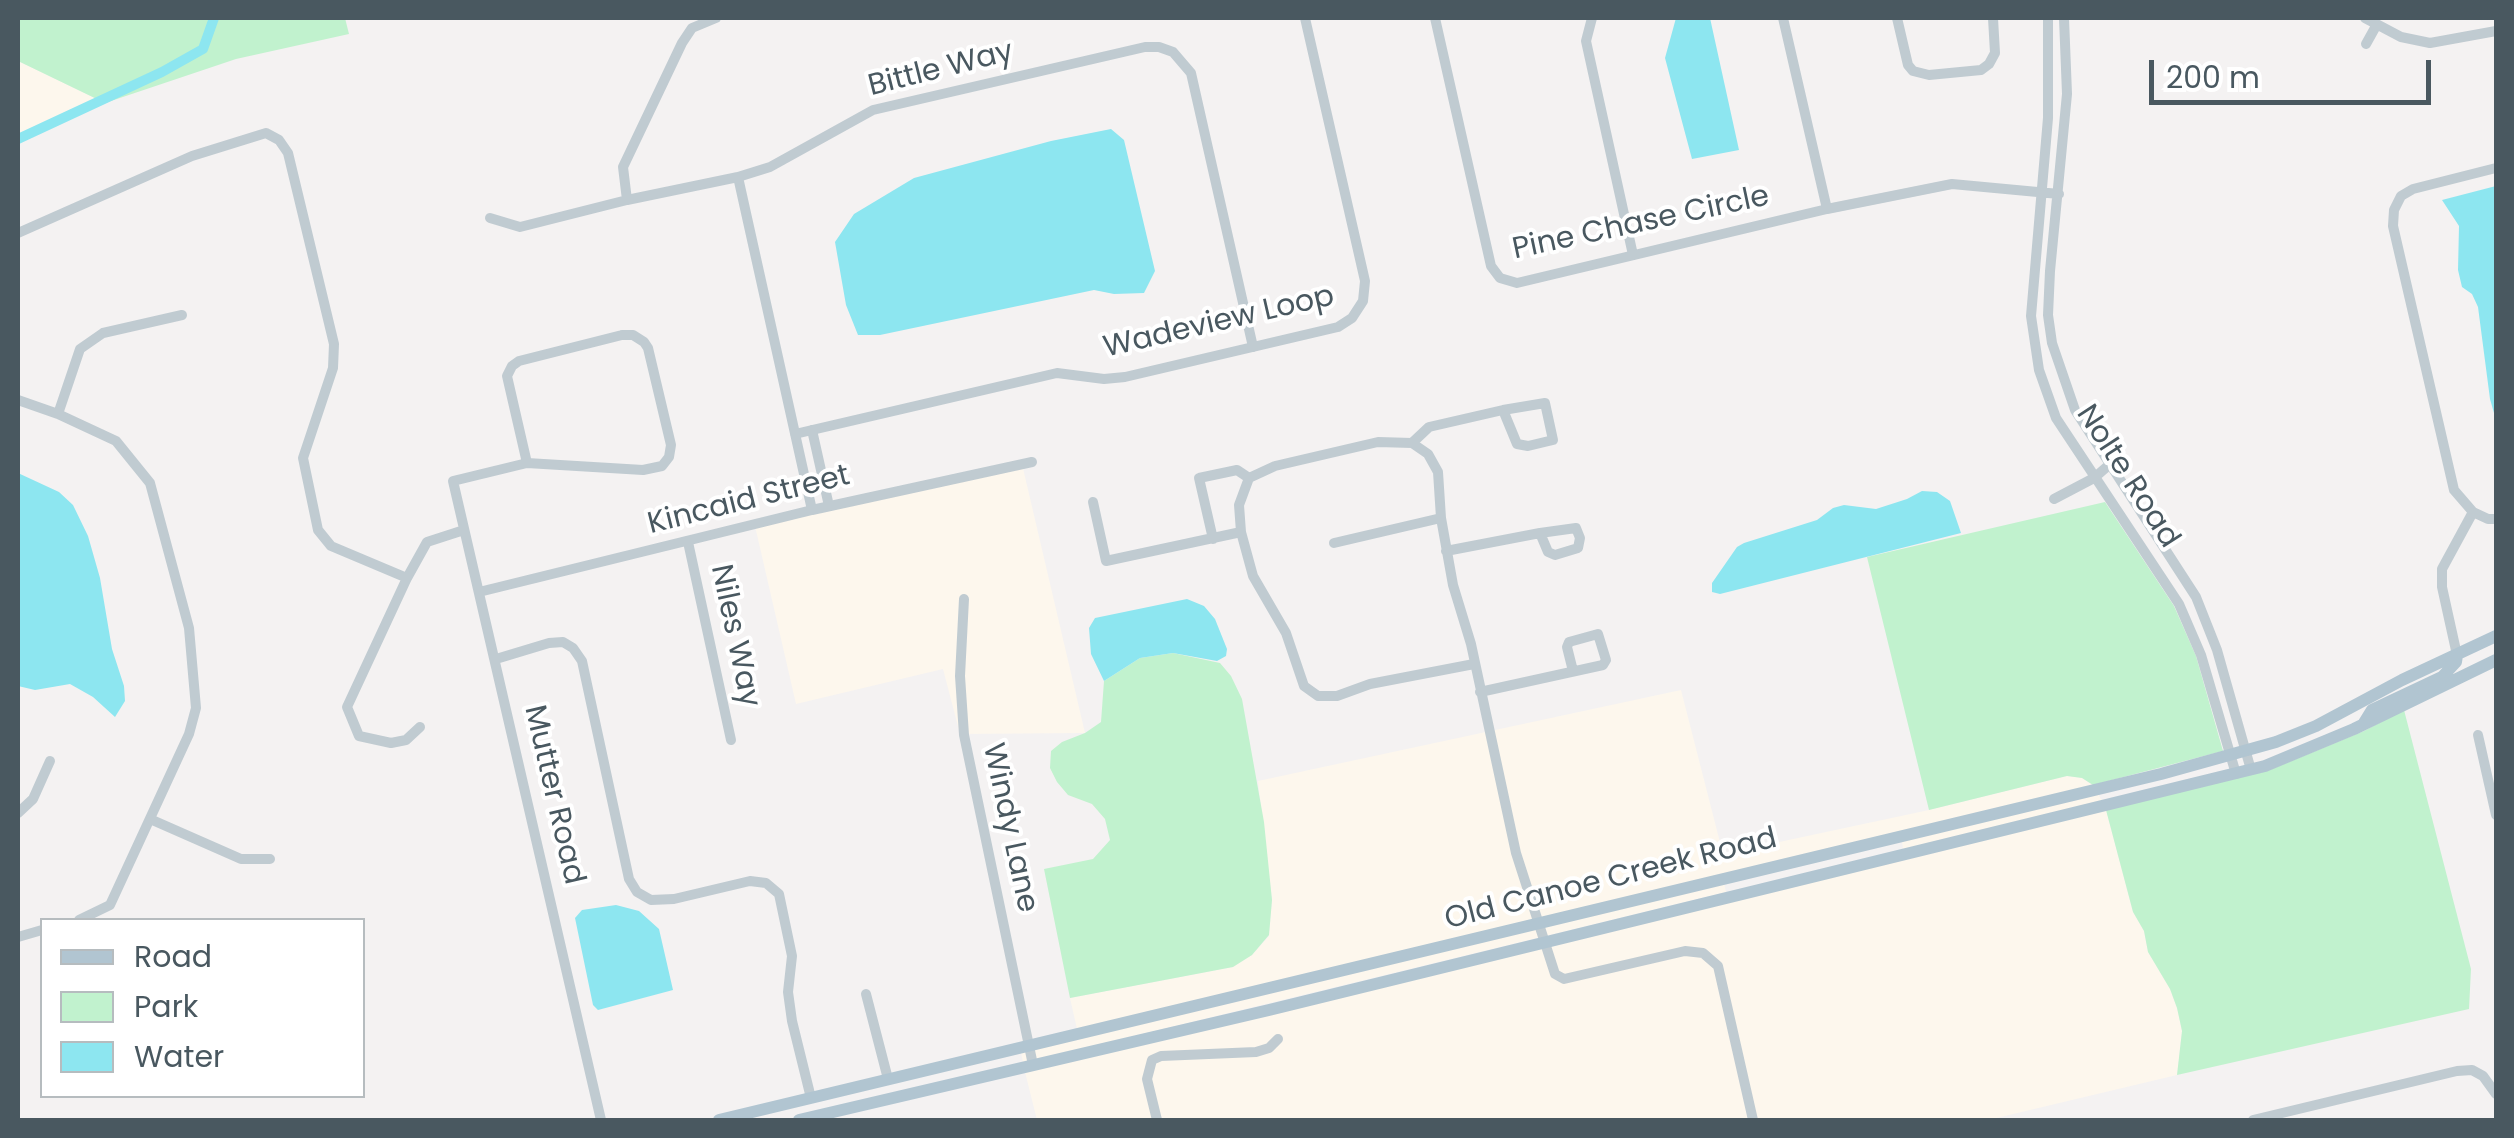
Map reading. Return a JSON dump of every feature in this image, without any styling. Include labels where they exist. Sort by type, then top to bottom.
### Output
[{"type":"main road","name":"Old Canoe Creek Road","points":[[718,1120],[2245,750],[2316,726],[2496,636]]},
{"type":"main road","points":[[2362,725],[2372,710],[2442,677],[2458,655]]},
{"type":"main road","name":"Old Canoe Creek Road","points":[[799,1120],[2251,770],[2289,758],[2496,660]]},
{"type":"main road","points":[[1728,877],[1732,896]]},
{"type":"street","points":[[626,200],[624,167],[682,43],[692,28],[716,18]]},
{"type":"street","name":"Wadeview Loop","points":[[795,434],[1057,373],[1104,379],[1124,377],[1338,326],[1352,318],[1363,301],[1365,282],[1305,18]]},
{"type":"street","name":"Pine Chase Circle","points":[[1435,18],[1491,266],[1500,278],[1517,283],[1827,209],[1952,184],[2059,194]]},
{"type":"street","points":[[1592,18],[1586,41],[1633,255]]},
{"type":"street","points":[[1783,18],[1827,209]]},
{"type":"street","points":[[1897,18],[1908,65],[1928,76],[1980,70],[1989,64],[1995,53],[1993,18]]},
{"type":"street","name":"Nolte Road","points":[[2048,18],[2050,72],[2032,300],[2034,344],[2056,418],[2179,604],[2201,654],[2236,774]]},
{"type":"street","name":"Nolte Road","points":[[2061,18],[2066,107],[2049,300],[2052,343],[2075,410],[2196,597],[2217,650],[2251,770]]},
{"type":"street","points":[[2365,18],[2401,37],[2430,43],[2496,31]]},
{"type":"street","points":[[2366,44],[2376,26]]},
{"type":"street","name":"Bittle Way","points":[[490,218],[520,227],[626,200],[738,178],[770,167],[873,110],[1159,46],[1173,52],[1191,73],[1253,347]]},
{"type":"street","points":[[18,233],[192,156],[266,133],[279,140],[288,154],[334,344],[333,368],[304,458],[318,530],[330,546],[407,578]]},
{"type":"street","points":[[2496,168],[2413,188],[2401,196],[2394,210],[2393,226],[2454,490],[2473,512],[2496,519]]},
{"type":"street","points":[[738,178],[812,510]]},
{"type":"street","points":[[58,414],[80,350],[103,333],[182,315]]},
{"type":"street","points":[[633,335],[644,342],[670,445],[669,457],[662,466],[643,470],[527,463],[507,376],[512,366],[622,336],[633,335]]},
{"type":"street","points":[[18,400],[116,441],[150,482],[189,628],[196,708],[189,734],[110,905],[83,918]]},
{"type":"street","points":[[1412,443],[1429,426],[1503,410],[1545,402],[1553,440],[1528,446],[1517,444],[1503,410]]},
{"type":"street","points":[[812,430],[829,506]]},
{"type":"street","points":[[1474,664],[1370,684],[1338,696],[1318,696],[1304,686],[1286,632],[1253,576],[1241,532],[1239,504],[1249,478],[1275,466],[1378,442],[1412,443],[1428,454],[1438,472],[1446,551],[1474,664],[1516,853],[1555,974],[1564,979],[1684,951],[1703,953],[1718,966],[1752,1120]]},
{"type":"street","name":"Kincaid Street","points":[[479,592],[829,506],[1032,462]]},
{"type":"street","name":"Mutter Road","points":[[527,463],[453,481],[601,1120]]},
{"type":"street","points":[[2054,499],[2094,478],[2109,465]]},
{"type":"street","points":[[1213,539],[1199,478],[1237,470],[1249,478]]},
{"type":"street","points":[[1093,502],[1106,561],[1241,532]]},
{"type":"street","points":[[2458,655],[2442,587],[2442,569],[2473,512]]},
{"type":"street","points":[[1334,542],[1441,518]]},
{"type":"street","points":[[1446,551],[1540,534],[1576,528],[1578,548],[1555,555],[1548,552],[1540,534]]},
{"type":"street","points":[[420,727],[406,740],[391,744],[360,736],[348,707],[427,542],[464,530]]},
{"type":"street","name":"Niles Way","points":[[688,542],[731,740]]},
{"type":"street","name":"Windy Lane","points":[[964,598],[960,676],[964,735],[1032,1065]]},
{"type":"street","points":[[1480,692],[1573,672],[1606,664],[1598,634],[1569,642],[1573,672]]},
{"type":"street","points":[[496,659],[563,642],[582,661],[630,880],[637,892],[651,900],[674,898],[750,881],[766,883],[779,894],[792,956],[788,992],[792,1020],[811,1098]]},
{"type":"street","points":[[2478,735],[2496,815]]},
{"type":"street","points":[[18,812],[33,799],[50,762]]},
{"type":"street","points":[[150,819],[241,860],[270,859]]},
{"type":"street","points":[[866,994],[888,1080]]},
{"type":"street","points":[[1157,1120],[1147,1079],[1152,1060],[1160,1056],[1256,1052],[1269,1048],[1278,1038]]},
{"type":"street","points":[[2253,1120],[2457,1071],[2472,1070],[2496,1094]]},
{"type":"shaded area","points":[[18,61],[105,103],[18,140]]},
{"type":"shaded area","points":[[1022,464],[1085,733],[960,734],[943,669],[796,704],[755,526]]},
{"type":"shaded area","points":[[1681,690],[1723,854],[2067,776],[2082,778],[2092,785],[1077,1029],[1070,998],[1233,967],[1252,955],[1269,936],[1272,900],[1258,781]]},
{"type":"shaded area","points":[[2098,794],[2102,801],[1903,850],[1902,840]]},
{"type":"shaded area","points":[[2106,810],[2133,912],[2144,931],[2148,952],[2177,1008],[2182,1031],[2177,1075],[1988,1120],[1037,1120],[1025,1072]]},
{"type":"shaded area","points":[[1724,883],[1726,892],[1023,1063],[1021,1052]]},
{"type":"green space","points":[[18,18],[345,18],[349,34],[236,59],[105,103],[18,61]]},
{"type":"green space","points":[[2105,502],[2174,606],[2196,656],[2223,751],[2093,785],[2082,778],[2067,776],[1929,810],[1867,557]]},
{"type":"green space","points":[[1173,653],[1220,663],[1242,699],[1264,822],[1272,900],[1269,935],[1252,955],[1233,967],[1070,998],[1044,869],[1093,859],[1110,840],[1105,819],[1092,804],[1068,795],[1057,782],[1050,768],[1051,751],[1101,722],[1104,681],[1140,658]]},
{"type":"green space","points":[[2404,710],[2471,969],[2469,1009],[2177,1075],[2182,1031],[2177,1008],[2148,952],[2144,931],[2133,912],[2106,810],[2267,771]]},
{"type":"water","points":[[1676,18],[1710,18],[1739,150],[1692,159],[1665,58]]},
{"type":"water","points":[[1111,129],[1124,140],[1155,271],[1144,293],[1094,290],[880,335],[858,335],[846,305],[835,242],[854,214],[914,178]]},
{"type":"water","points":[[2496,186],[2496,420],[2478,307],[2472,294],[2462,287],[2458,270],[2459,226],[2442,200]]},
{"type":"water","points":[[18,473],[59,492],[73,505],[88,536],[100,578],[112,649],[124,686],[125,701],[115,717],[93,697],[70,684],[35,690],[18,686]]},
{"type":"water","points":[[1922,491],[1937,492],[1950,501],[1961,533],[1720,594],[1712,592],[1712,583],[1744,543],[1817,520],[1833,508],[1844,505],[1876,509]]},
{"type":"water","points":[[1187,599],[1204,606],[1215,619],[1226,656],[1217,661],[1173,653],[1140,658],[1104,681],[1091,654],[1089,628],[1095,618]]},
{"type":"water","points":[[616,905],[639,911],[659,929],[673,990],[598,1010],[593,1005],[575,918],[582,910]]},
{"type":"waterway","points":[[18,139],[203,49],[214,18]]}]
